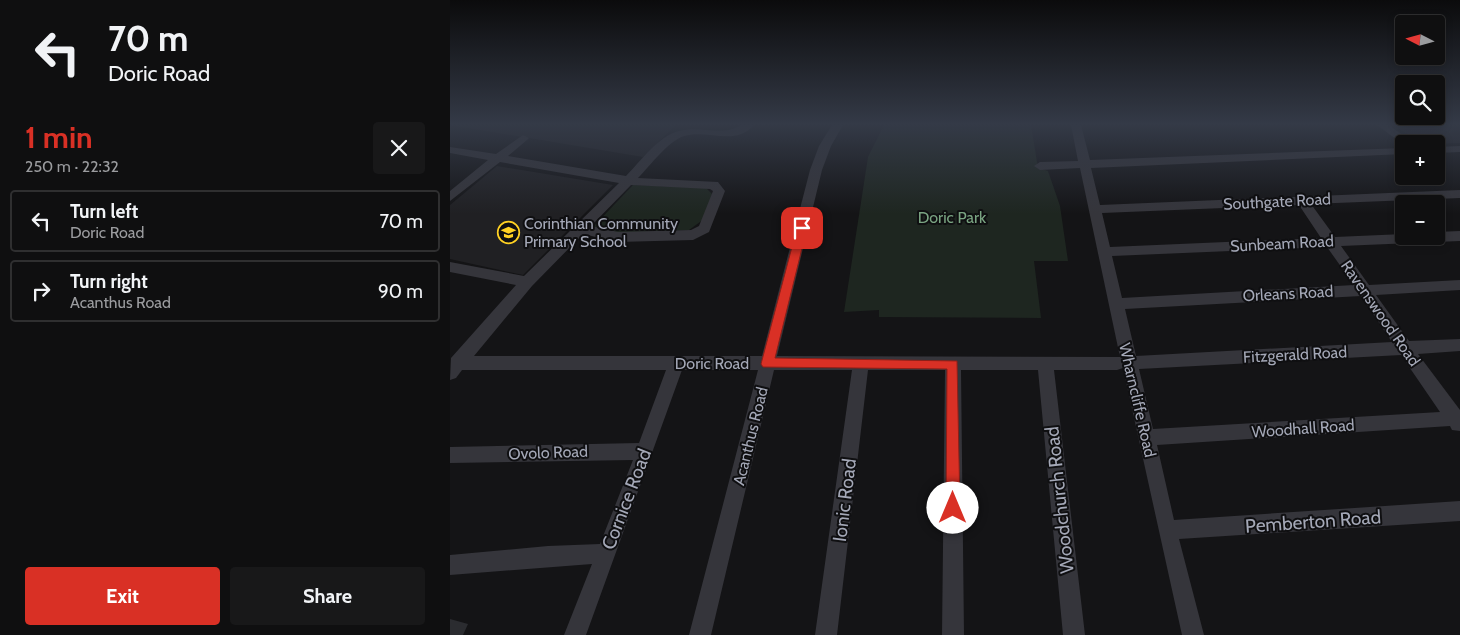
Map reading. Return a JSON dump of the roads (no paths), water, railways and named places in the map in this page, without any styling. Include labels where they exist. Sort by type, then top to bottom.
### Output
[{"type":"street","points":[[478,155],[630,181],[714,185],[719,192],[704,229],[693,235],[618,237],[582,229]]},
{"type":"street","points":[[450,197],[502,155]]},
{"type":"street","points":[[454,368],[527,282],[656,155]]},
{"type":"street","name":"Acanthus Road","points":[[700,635],[816,170],[822,155]]},
{"type":"street","name":"Wharncliffe Road","points":[[1082,155],[1116,304],[1123,363],[1146,438],[1193,635]]},
{"type":"street","points":[[1040,166],[1315,155]]},
{"type":"street","name":"Southgate Road","points":[[1095,209],[1460,194]]},
{"type":"street","name":"Ravenswood Road","points":[[1302,200],[1458,421]]},
{"type":"street","name":"Sunbeam Road","points":[[1104,252],[1460,236]]},
{"type":"street","points":[[450,267],[527,282]]},
{"type":"street","name":"Orleans Road","points":[[1116,304],[1460,285]]},
{"type":"street","name":"Fitzgerald Road","points":[[1123,363],[1460,345]]},
{"type":"street","name":"Doric Road","points":[[454,368],[676,363],[1123,363]]},
{"type":"street","name":"Cornice Road","points":[[575,635],[645,451],[676,363]]},
{"type":"street","name":"Ionic Road","points":[[826,635],[861,364]]},
{"type":"street","points":[[953,364],[953,635]]},
{"type":"street","name":"Woodchurch Road","points":[[1045,364],[1074,635]]},
{"type":"street","name":"Woodhall Road","points":[[1146,438],[1458,421]]},
{"type":"street","name":"Ovolo Road","points":[[450,455],[645,451]]},
{"type":"street","name":"Pemberton Road","points":[[1167,530],[1460,511]]},
{"type":"street","points":[[450,565],[548,556],[606,554]]},
{"type":"place","name":"Corinthian Community Primary School","points":[[508,232]]},
{"type":"park label","name":"Doric Park","points":[[952,217]]}]
